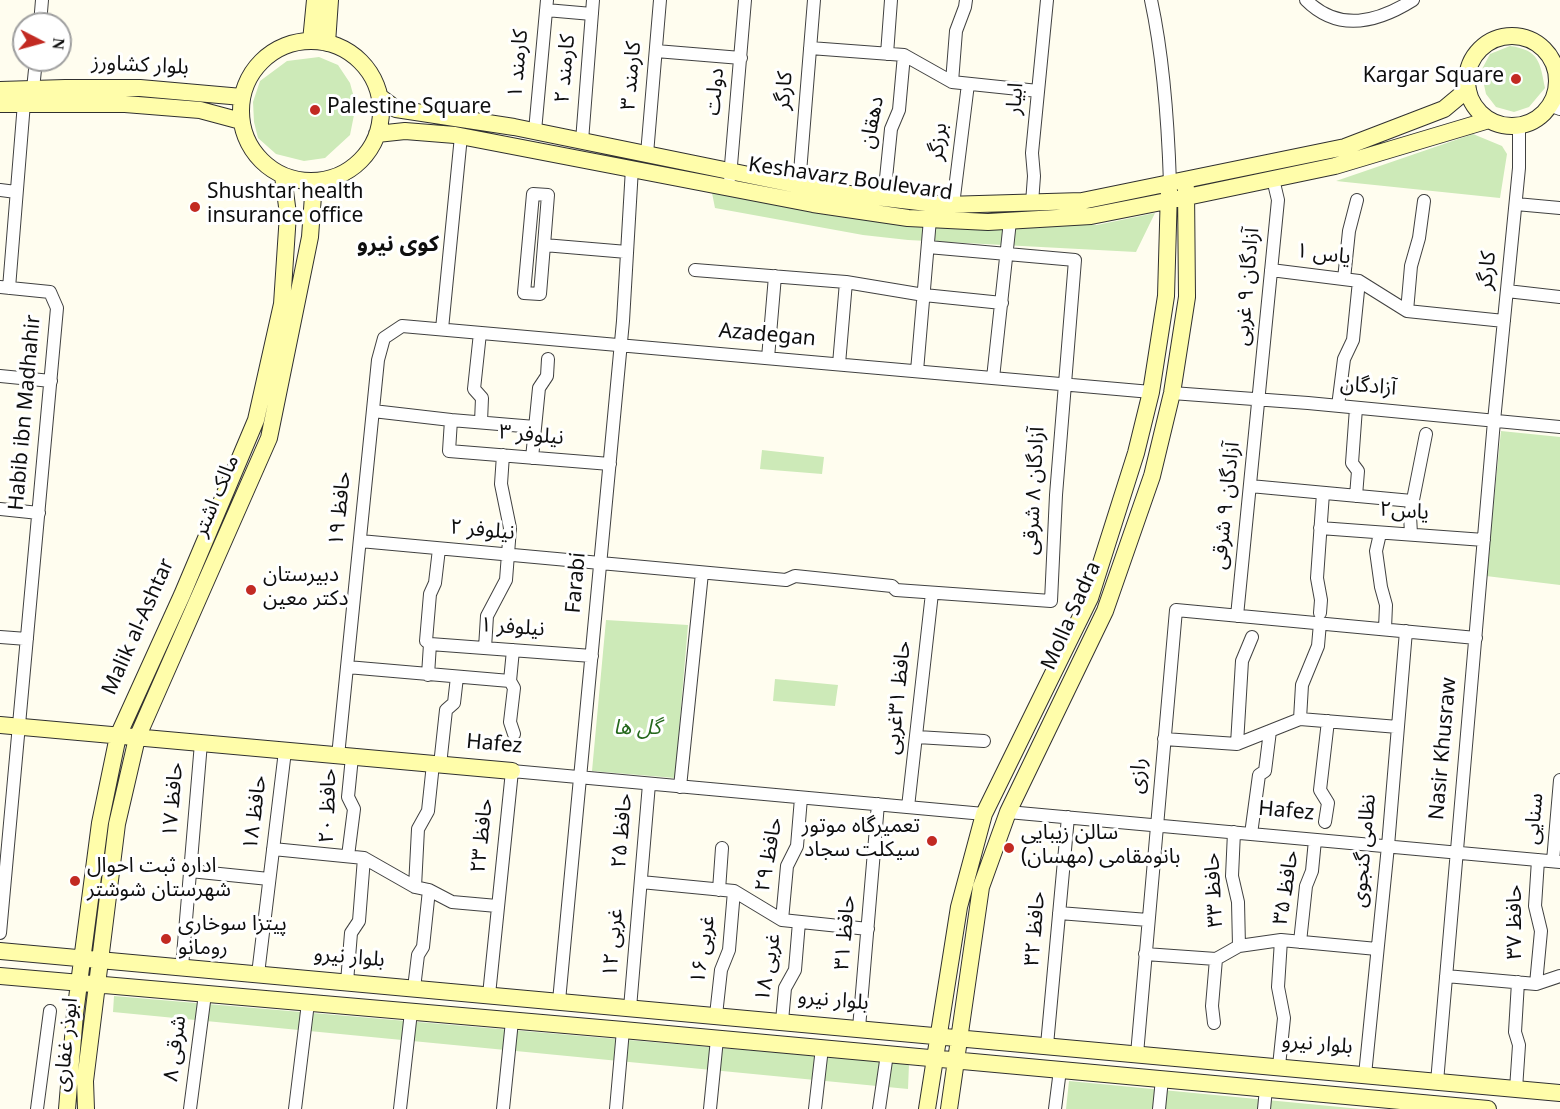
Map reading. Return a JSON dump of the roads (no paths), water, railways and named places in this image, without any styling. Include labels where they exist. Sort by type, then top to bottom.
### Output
[{"type":"street","points":[[315,0],[319,42]]},
{"type":"street","points":[[319,42],[330,0]]},
{"type":"street","name":"کارمند ۲","points":[[582,141],[593,0]]},
{"type":"street","name":"کارمند ۳","points":[[647,154],[660,0]]},
{"type":"street","name":"دولت","points":[[729,179],[746,0]]},
{"type":"street","name":"کارگر","points":[[799,185],[814,0]]},
{"type":"street","points":[[887,54],[891,0]]},
{"type":"street","points":[[952,82],[956,32],[966,0]]},
{"type":"street","name":"ابیار","points":[[1032,203],[1034,176],[1032,153],[1047,0]]},
{"type":"street","points":[[1151,0],[1158,30],[1178,190]]},
{"type":"street","points":[[1306,0],[1332,18],[1366,21],[1392,13],[1413,0]]},
{"type":"street","points":[[546,5],[592,14]]},
{"type":"street","name":"کارمند ۱","points":[[535,131],[546,5]]},
{"type":"street","points":[[1509,36],[1524,37],[1538,44],[1549,54],[1558,76],[1553,98],[1555,107],[1519,125],[1504,125],[1489,120],[1476,106],[1468,89],[1467,74],[1472,60],[1482,48],[1494,39],[1509,36]]},
{"type":"street","points":[[319,42],[346,50],[362,62],[373,78],[380,98],[381,122],[373,145],[358,164],[338,177],[314,182],[298,181],[283,176],[263,163],[249,144],[242,121],[242,97],[251,75],[267,57],[288,45],[319,42]]},
{"type":"street","points":[[810,48],[904,55],[952,82],[1038,91]]},
{"type":"street","points":[[656,51],[741,58]]},
{"type":"street","name":"دهقان","points":[[884,198],[891,129],[899,110],[904,55]]},
{"type":"street","points":[[33,89],[35,72]]},
{"type":"street","name":"برزگر","points":[[953,205],[968,84]]},
{"type":"street","name":"بلوار کشاورز","points":[[0,90],[140,88],[242,97]]},
{"type":"street","name":"Keshavarz Boulevard","points":[[380,98],[396,109],[535,131],[647,154],[813,204],[908,218],[988,222],[1092,216],[1178,190],[1345,147],[1444,109],[1468,89]]},
{"type":"street","points":[[0,104],[124,104],[167,107],[200,110],[242,121]]},
{"type":"street","points":[[4,287],[24,104]]},
{"type":"street","name":"Keshavarz Boulevard","points":[[377,134],[405,130],[461,136],[632,168],[799,185],[832,192],[953,205],[1082,201],[1273,179],[1335,166],[1489,120]]},
{"type":"street","name":"کارگر","points":[[1494,421],[1516,204],[1519,125]]},
{"type":"street","points":[[442,329],[461,136]]},
{"type":"street","name":"Farabi","points":[[559,1001],[621,345],[632,168]]},
{"type":"street","name":"Malik al-Ashtar","points":[[67,1109],[100,823],[118,736],[182,595],[256,420],[282,304],[288,214],[283,176]]},
{"type":"street","name":"آزادگان ۹ غربی","points":[[1259,400],[1278,200],[1273,179]]},
{"type":"street","name":"مالک اشتر","points":[[102,960],[117,824],[137,738],[269,438],[310,237],[314,182]]},
{"type":"street","points":[[0,190],[16,192]]},
{"type":"street","name":"Molla Sadra","points":[[927,1109],[959,907],[984,814],[1090,598],[1136,453],[1151,392],[1166,296],[1178,190]]},
{"type":"street","name":"Molla Sadra","points":[[949,1109],[981,887],[1008,812],[1105,611],[1152,477],[1172,393],[1187,297],[1178,190]]},
{"type":"street","points":[[533,194],[548,195],[544,245],[540,294],[524,293],[533,194]]},
{"type":"street","points":[[1344,279],[1349,231],[1356,200]]},
{"type":"street","points":[[1407,311],[1411,266],[1419,238],[1424,201]]},
{"type":"street","points":[[1516,204],[1560,208]]},
{"type":"street","points":[[917,371],[930,219]]},
{"type":"street","points":[[993,378],[1010,220]]},
{"type":"street","points":[[544,245],[627,252]]},
{"type":"street","points":[[928,247],[1007,254]]},
{"type":"street","name":"آزادگان ۸ شرقی","points":[[1007,254],[1075,260],[1063,384],[1051,601]]},
{"type":"street","points":[[695,270],[846,282],[924,295],[1002,303]]},
{"type":"street","name":"یاس ۱","points":[[1271,270],[1359,281],[1407,311],[1504,321]]},
{"type":"street","points":[[768,358],[775,276]]},
{"type":"street","points":[[1338,406],[1344,359],[1353,340],[1359,281]]},
{"type":"street","points":[[839,364],[846,282]]},
{"type":"street","name":"Habib ibn Madhahir","points":[[0,933],[4,854],[19,727],[57,308],[50,292],[4,287]]},
{"type":"street","points":[[1507,291],[1560,297]]},
{"type":"street","name":"Azadegan","points":[[384,338],[402,326],[1151,392]]},
{"type":"street","points":[[480,333],[474,389],[482,398],[481,422]]},
{"type":"street","name":"حافظ ۱۹","points":[[345,756],[347,667],[378,360],[384,338]]},
{"type":"street","points":[[532,458],[539,388],[547,376],[548,359]]},
{"type":"street","points":[[0,376],[51,381]]},
{"type":"street","name":"آزادگان","points":[[1172,393],[1560,427]]},
{"type":"street","name":"آزادگان ۹ شرقی","points":[[1237,616],[1259,400]]},
{"type":"street","points":[[1356,408],[1352,463],[1358,471],[1356,496]]},
{"type":"street","points":[[373,411],[535,427]]},
{"type":"street","name":"نیلوفر ۳","points":[[451,420],[449,451],[610,464]]},
{"type":"street","name":"Nasir Khusraw","points":[[1437,1082],[1494,421]]},
{"type":"street","points":[[1411,534],[1412,501],[1426,434]]},
{"type":"street","points":[[485,648],[487,616],[506,580],[510,528],[501,484],[503,455]]},
{"type":"street","points":[[1250,486],[1412,501]]},
{"type":"street","points":[[1300,719],[1302,685],[1318,646],[1321,600],[1317,579],[1323,493]]},
{"type":"street","points":[[0,509],[39,513]]},
{"type":"street","name":"یاس۲","points":[[1320,528],[1484,540]]},
{"type":"street","points":[[1378,538],[1376,551],[1386,605],[1386,630]]},
{"type":"street","name":"نیلوفر ۲","points":[[360,542],[786,580],[795,576],[892,586],[896,590],[1051,601]]},
{"type":"street","points":[[428,675],[430,644],[426,641],[430,594],[435,583],[440,549]]},
{"type":"street","points":[[680,787],[702,573]]},
{"type":"street","name":"حافظ ۳۱غربی","points":[[908,807],[932,593]]},
{"type":"street","name":"رازی","points":[[1137,1054],[1176,610],[1237,616]]},
{"type":"street","points":[[1237,616],[1320,618],[1386,630],[1476,638]]},
{"type":"street","name":"نظامی گنجوی","points":[[1365,1075],[1388,846],[1406,631]]},
{"type":"street","points":[[0,637],[27,639]]},
{"type":"street","points":[[1237,744],[1242,661],[1252,637]]},
{"type":"street","name":"نیلوفر ۱","points":[[430,644],[592,656]]},
{"type":"street","points":[[513,650],[510,681],[514,688],[510,722],[514,734]]},
{"type":"street","points":[[347,667],[510,681]]},
{"type":"street","points":[[415,887],[418,829],[428,811],[446,710],[454,703],[457,677]]},
{"type":"street","points":[[1164,739],[1237,744],[1300,719],[1398,727]]},
{"type":"street","points":[[1325,822],[1328,803],[1320,790],[1328,722]]},
{"type":"street","name":"Hafez","points":[[0,725],[984,814]]},
{"type":"street","points":[[1251,834],[1259,775],[1265,771],[1270,731]]},
{"type":"street","points":[[917,737],[984,741]]},
{"type":"street","name":"حافظ ۱۷","points":[[182,967],[201,743]]},
{"type":"street","name":"حافظ ۱۸","points":[[258,974],[285,751]]},
{"type":"street","name":"حافظ ۲۰","points":[[345,756],[348,797],[354,809],[348,856]]},
{"type":"street","name":"حافظ ۲۳","points":[[489,995],[512,771]]},
{"type":"street","name":"سنایی","points":[[1556,861],[1560,780]]},
{"type":"street","name":"حافظ ۲۵","points":[[640,882],[649,784]]},
{"type":"street","name":"حافظ ۲۹","points":[[782,920],[787,866],[797,846],[801,798]]},
{"type":"street","name":"حافظ ۳۱","points":[[859,1028],[878,804]]},
{"type":"street","name":"Hafez","points":[[1008,812],[1556,861]]},
{"type":"street","name":"حافظ ۳۲","points":[[1047,1045],[1068,817]]},
{"type":"street","name":"حافظ ۳۳","points":[[1234,832],[1232,876],[1238,902],[1239,946]]},
{"type":"street","name":"حافظ ۳۵","points":[[1300,942],[1306,886],[1312,871],[1316,840]]},
{"type":"street","points":[[719,890],[722,848]]},
{"type":"street","points":[[273,849],[364,858],[415,887],[429,890],[452,902],[497,906]]},
{"type":"street","points":[[347,982],[351,933],[359,921],[364,858]]},
{"type":"street","name":"حافظ ۳۷","points":[[1536,984],[1542,931],[1535,906],[1538,860]]},
{"type":"street","points":[[190,871],[269,879]]},
{"type":"street","points":[[640,882],[734,891],[782,920],[868,928]]},
{"type":"street","name":"۱۲ غربی","points":[[630,1008],[640,882]]},
{"type":"street","points":[[414,988],[418,955],[423,946],[429,890]]},
{"type":"street","name":"۱۶ غربی","points":[[716,1016],[721,970],[729,950],[734,891]]},
{"type":"street","points":[[1059,913],[1148,920]]},
{"type":"street","name":"۱۸ غربی","points":[[782,1022],[785,988],[795,970],[799,922]]},
{"type":"street","points":[[1279,1066],[1284,1018],[1278,987],[1281,940]]},
{"type":"street","points":[[1145,954],[1216,959],[1239,946],[1281,940],[1377,949]]},
{"type":"street","name":"بلوار نیرو","points":[[0,951],[1560,1093]]},
{"type":"street","points":[[1214,1023],[1212,1006],[1216,959]]},
{"type":"street","points":[[98,985],[102,960]]},
{"type":"street","points":[[0,976],[1162,1079],[1266,1089],[1368,1103],[1478,1108]]},
{"type":"street","points":[[1446,976],[1536,984],[1560,976]]},
{"type":"street","points":[[1516,1089],[1519,1045],[1515,1032],[1518,982]]},
{"type":"street","name":"ابوذر غفاری","points":[[86,1109],[85,1081],[98,985]]},
{"type":"street","name":"۸ شرقی","points":[[190,1109],[205,994]]},
{"type":"street","points":[[295,1109],[308,1003]]},
{"type":"street","points":[[37,1109],[50,1011]]},
{"type":"street","points":[[400,1109],[411,1012]]},
{"type":"street","points":[[503,1109],[512,1021]]},
{"type":"street","points":[[616,1109],[623,1030]]},
{"type":"street","points":[[710,1109],[717,1039]]},
{"type":"street","points":[[815,1109],[822,1048]]},
{"type":"street","points":[[879,1109],[887,1054]]},
{"type":"street","points":[[1055,1109],[1060,1070]]},
{"type":"street","points":[[1159,1109],[1162,1079]]},
{"type":"street","points":[[1264,1109],[1266,1089]]},
{"type":"place","name":"Kargar Square","points":[[1516,79]]},
{"type":"place","name":"Palestine Square","points":[[315,110]]},
{"type":"place","name":"Shushtar health insurance office","points":[[195,207]]},
{"type":"place","name":"دبیرستان دکتر معین","points":[[251,590]]},
{"type":"place","name":"تعمیرگاه موتور سیکلت سجاد","points":[[932,841]]},
{"type":"place","name":"سالن زیبایی بانومقامی (مهسان)","points":[[1009,848]]},
{"type":"place","name":"اداره ثبت احوال شهرستان شوشتر","points":[[75,881]]},
{"type":"place","name":"پیتزا سوخاری رومانو","points":[[166,939]]},
{"type":"district","name":"کوی نیرو","points":[[398,248]]},
{"type":"park label","name":"گل ها","points":[[637,731]]}]
